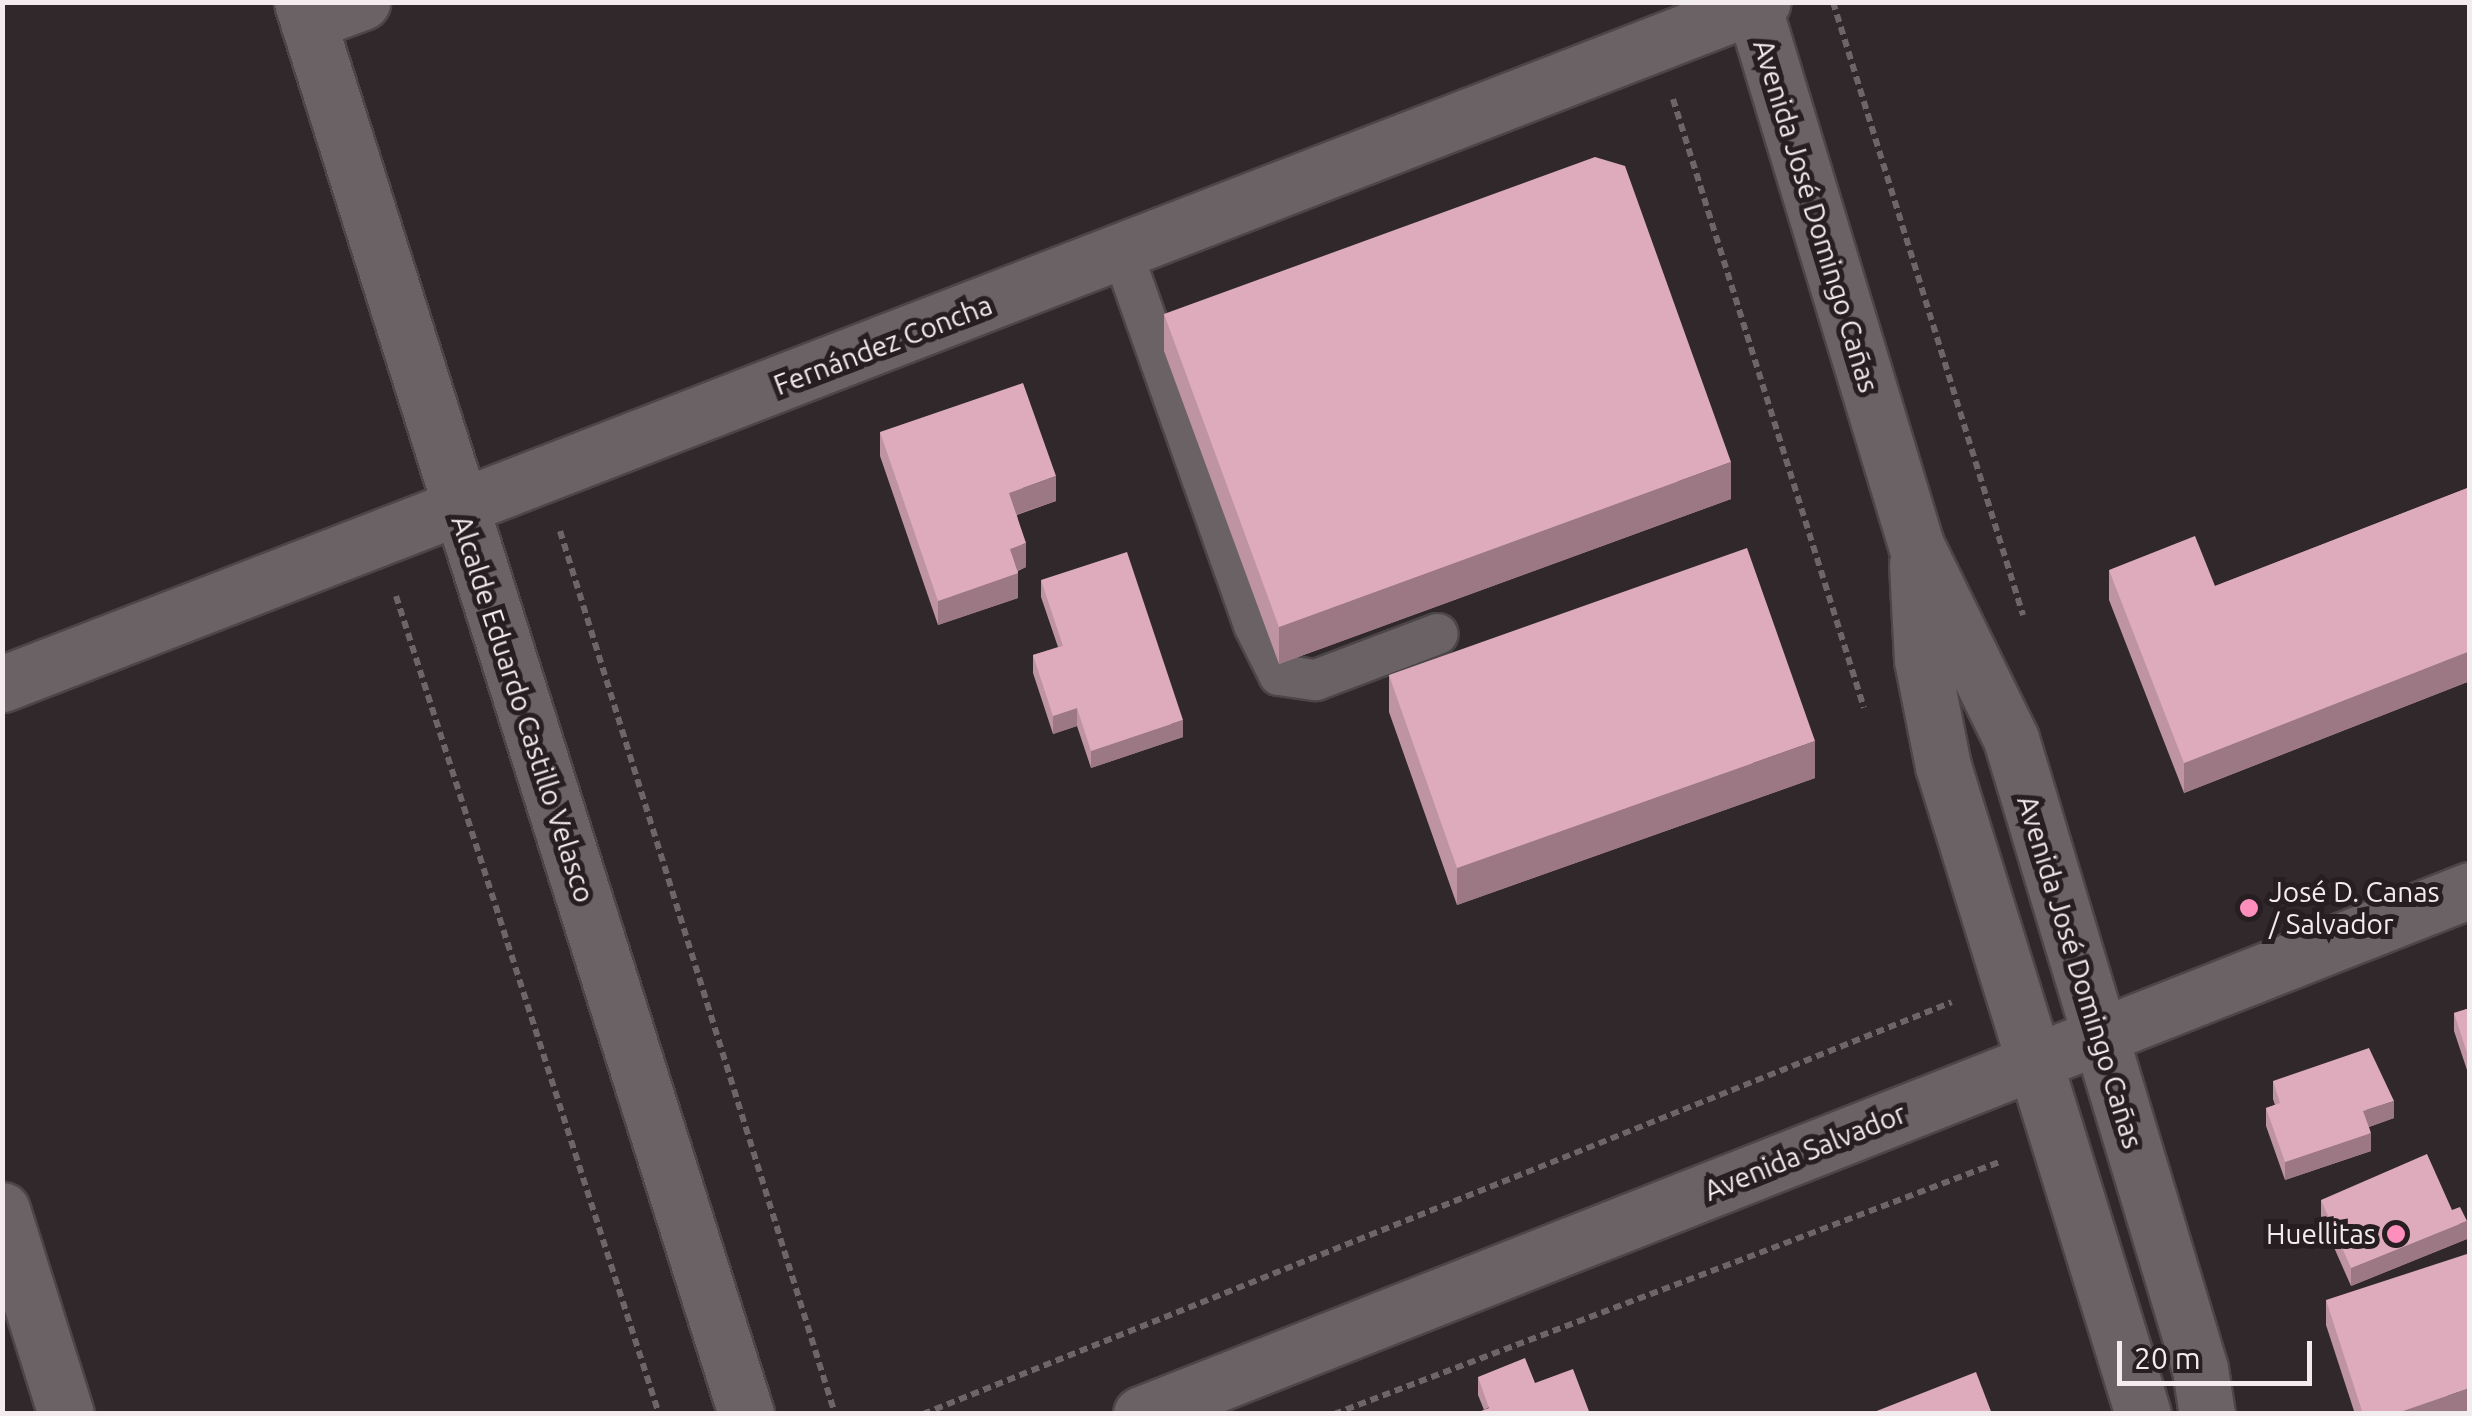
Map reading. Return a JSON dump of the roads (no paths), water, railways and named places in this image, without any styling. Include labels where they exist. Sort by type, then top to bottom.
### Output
[{"type":"street","points":[[305,12],[362,2]]},
{"type":"street","name":"Fernández Concha","points":[[2,684],[544,478],[1756,4]]},
{"type":"street","name":"Avenida José Domingo Cañas","points":[[1756,4],[1916,545],[2010,740],[2100,1036],[2207,1414]]},
{"type":"street","name":"Alcalde Eduardo Castillo Velasco","points":[[305,12],[746,1414]]},
{"type":"street","name":"Avenida José Domingo Cañas","points":[[1916,545],[1922,660],[1943,766],[2142,1414]]},
{"type":"street","name":"Avenida Salvador","points":[[1141,1414],[2470,890]]},
{"type":"street","points":[[2,1210],[66,1414]]},
{"type":"lane","points":[[1122,252],[1254,625],[1279,675],[1316,680],[1438,634]]},
{"type":"place","name":"José D. Canas / Salvador","points":[[2249,908]]},
{"type":"place","name":"Huellitas","points":[[2396,1234]]}]
